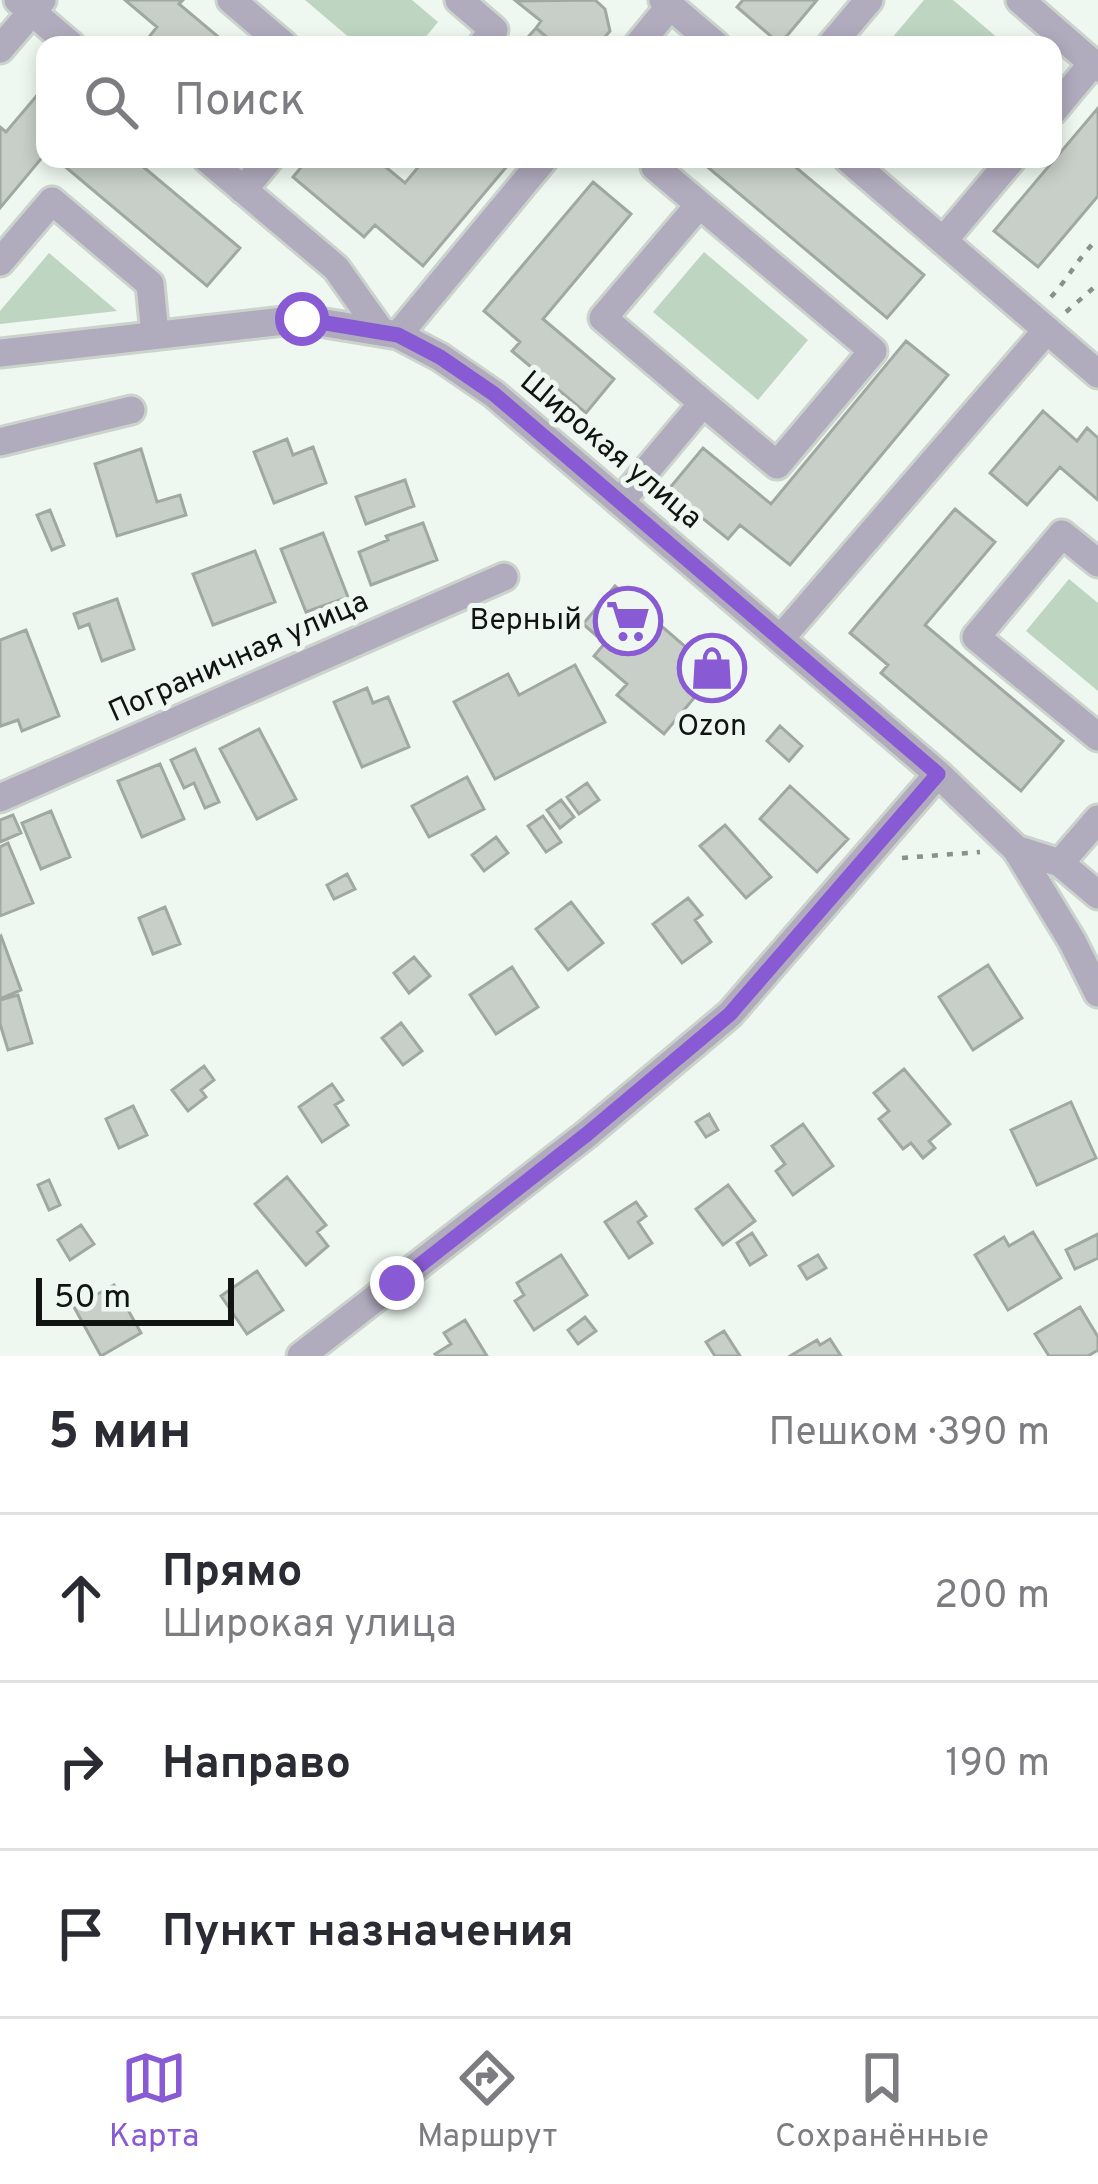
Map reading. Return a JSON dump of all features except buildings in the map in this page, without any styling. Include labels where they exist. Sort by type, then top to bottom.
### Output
[{"type":"street","points":[[231,0],[273,36]]},
{"type":"street","points":[[459,0],[494,30],[489,36]]},
{"type":"street","points":[[839,36],[869,0]]},
{"type":"street","points":[[1020,0],[1061,36]]},
{"type":"street","points":[[644,36],[666,3],[705,36]]},
{"type":"street","points":[[0,49],[31,4],[62,36]]},
{"type":"street","points":[[1062,37],[1095,66],[1062,101]]},
{"type":"street","points":[[217,168],[336,268],[389,333],[536,168]]},
{"type":"street","points":[[243,190],[261,168]]},
{"type":"street","points":[[656,168],[873,351],[777,465],[603,318],[698,205]]},
{"type":"street","points":[[858,168],[943,241],[1049,317],[1098,374]]},
{"type":"street","points":[[943,241],[1004,168]]},
{"type":"street","points":[[0,262],[52,201],[151,284],[155,335]]},
{"type":"street","points":[[780,639],[1049,317]]},
{"type":"street","name":"Широкая улица","points":[[0,353],[302,319],[389,333],[440,357],[494,394],[938,774],[1016,849]]},
{"type":"street","points":[[620,502],[703,403]]},
{"type":"street","points":[[0,442],[131,410]]},
{"type":"street","points":[[1098,563],[1062,534],[976,638],[1098,737]]},
{"type":"street","name":"Пограничная улица","points":[[0,798],[504,578]]},
{"type":"street","points":[[301,1356],[570,1148],[730,1014],[938,774]]},
{"type":"street","points":[[1060,863],[1098,819]]},
{"type":"street","points":[[1016,849],[1060,863],[1098,895]]},
{"type":"street","points":[[1016,849],[1098,993]]},
{"type":"path","points":[[1049,317],[1054,294],[1098,239]]},
{"type":"path","points":[[1089,248],[1098,253]]},
{"type":"path","points":[[1049,317],[1098,284]]},
{"type":"path","points":[[862,861],[1016,849]]},
{"type":"green space","points":[[305,0],[412,0],[438,22],[426,36],[347,36]]},
{"type":"green space","points":[[924,0],[953,0],[995,36],[894,36]]},
{"type":"green space","points":[[704,252],[808,340],[758,400],[653,312]]},
{"type":"green space","points":[[49,253],[117,311],[0,324],[0,311]]},
{"type":"green space","points":[[1069,579],[1098,603],[1098,691],[1026,631]]},
{"type":"place","name":"Верный","points":[[628,621]]},
{"type":"place","name":"Ozon","points":[[712,668]]},
{"type":"route","points":[[302,319],[398,335],[494,394],[938,774],[730,1014],[397,1283]]}]
